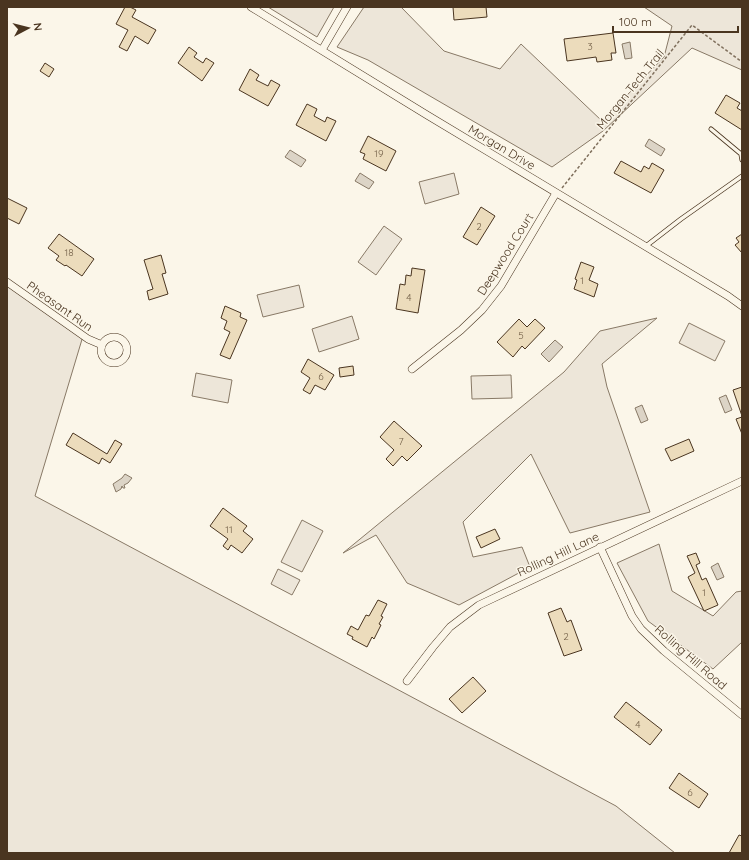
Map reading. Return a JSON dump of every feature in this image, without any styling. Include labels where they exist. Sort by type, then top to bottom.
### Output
[{"type":"street","name":"Morgan Drive","points":[[251,7],[421,112],[742,306]]},
{"type":"street","points":[[322,50],[347,7]]},
{"type":"street","name":"Deepwood Court","points":[[412,369],[461,330],[482,310],[501,286],[557,193]]},
{"type":"street","name":"Pheasant Run","points":[[7,282],[88,339],[102,345]]},
{"type":"street","name":"Rolling Hill Lane","points":[[407,681],[450,627],[478,605],[742,481]]},
{"type":"street","name":"Rolling Hill Road","points":[[600,547],[632,616],[641,628],[664,651],[742,715]]},
{"type":"lane","points":[[711,128],[741,154],[742,160]]},
{"type":"lane","points":[[645,247],[681,219],[742,176]]},
{"type":"path","name":"Morgan Tech Trail","points":[[557,193],[692,25],[742,62]]},
{"type":"shaded area","points":[[268,7],[334,7],[317,37]]},
{"type":"shaded area","points":[[364,7],[401,7],[444,51],[500,69],[521,44],[602,121],[664,57],[672,26],[644,7],[742,7],[742,70],[692,48],[603,131],[552,167],[368,60],[337,47]]},
{"type":"shaded area","points":[[630,42],[632,58],[625,59],[622,44]]},
{"type":"shaded area","points":[[649,139],[665,149],[661,156],[645,146]]},
{"type":"shaded area","points":[[290,150],[306,160],[301,167],[285,157]]},
{"type":"shaded area","points":[[360,173],[374,182],[369,189],[355,181]]},
{"type":"shaded area","points":[[454,173],[459,194],[425,204],[419,182]]},
{"type":"shaded area","points":[[384,226],[402,239],[376,275],[358,262]]},
{"type":"shaded area","points":[[7,282],[83,336],[35,496],[616,806],[675,853],[7,853]]},
{"type":"shaded area","points":[[299,285],[304,307],[263,317],[257,295]]},
{"type":"shaded area","points":[[352,316],[359,339],[319,352],[312,329]]},
{"type":"shaded area","points":[[657,318],[602,364],[607,387],[650,512],[570,533],[531,454],[463,522],[473,557],[522,547],[530,567],[459,605],[407,583],[376,535],[343,553],[564,372],[600,331]]},
{"type":"shaded area","points":[[689,323],[725,341],[715,361],[679,343]]},
{"type":"shaded area","points":[[555,340],[563,347],[549,362],[541,354]]},
{"type":"shaded area","points":[[196,373],[232,380],[228,403],[192,396]]},
{"type":"shaded area","points":[[511,375],[512,398],[472,399],[471,376]]},
{"type":"shaded area","points":[[726,395],[732,410],[725,413],[719,398]]},
{"type":"shaded area","points":[[642,405],[648,420],[641,423],[635,408]]},
{"type":"shaded area","points":[[125,474],[132,478],[124,485],[125,488],[122,486],[121,489],[116,492],[113,484]]},
{"type":"shaded area","points":[[302,520],[323,531],[302,572],[281,562]]},
{"type":"shaded area","points":[[659,544],[672,591],[713,616],[736,592],[742,591],[742,642],[713,669],[648,621],[617,563]]},
{"type":"shaded area","points":[[718,563],[724,577],[717,580],[711,567]]},
{"type":"shaded area","points":[[278,569],[300,580],[292,595],[271,584]]},
{"type":"building","points":[[125,7],[130,7],[136,10],[132,17],[156,30],[148,44],[135,36],[127,51],[119,47],[128,30],[116,24]]},
{"type":"building","points":[[453,7],[486,7],[487,17],[454,20]]},
{"type":"building","points":[[613,33],[616,53],[611,53],[612,60],[597,62],[596,57],[567,61],[564,39]]},
{"type":"building","points":[[189,47],[197,53],[194,57],[203,63],[206,58],[214,63],[202,81],[178,63]]},
{"type":"building","points":[[45,63],[54,69],[49,77],[40,71]]},
{"type":"building","points":[[250,69],[259,75],[256,80],[268,86],[271,80],[280,85],[268,106],[239,90]]},
{"type":"building","points":[[726,95],[740,103],[737,108],[742,111],[742,130],[715,113]]},
{"type":"building","points":[[307,104],[317,109],[314,116],[325,122],[327,117],[336,121],[326,141],[296,125]]},
{"type":"building","points":[[368,136],[396,151],[386,171],[363,159],[365,154],[360,152]]},
{"type":"building","points":[[621,161],[641,172],[644,166],[649,169],[652,163],[664,170],[651,193],[614,173]]},
{"type":"building","points":[[7,198],[27,208],[19,224],[7,218]]},
{"type":"building","points":[[481,207],[495,216],[477,245],[463,237]]},
{"type":"building","points":[[59,234],[94,259],[82,276],[56,260],[59,256],[48,248]]},
{"type":"building","points":[[742,234],[742,253],[735,245],[739,242],[736,238]]},
{"type":"building","points":[[161,255],[166,273],[162,274],[168,294],[149,300],[147,291],[153,289],[144,260]]},
{"type":"building","points":[[581,262],[594,267],[589,280],[598,284],[594,297],[574,289],[577,280],[575,279]]},
{"type":"building","points":[[412,268],[425,270],[418,313],[396,309],[400,284],[405,285],[406,275],[411,276]]},
{"type":"building","points":[[225,306],[241,313],[240,317],[247,320],[230,359],[220,355],[230,332],[224,329],[227,321],[221,318]]},
{"type":"building","points":[[519,319],[527,327],[535,319],[545,328],[525,349],[522,346],[513,357],[497,342]]},
{"type":"building","points":[[308,359],[334,375],[325,390],[315,385],[310,394],[303,390],[310,378],[301,372]]},
{"type":"building","points":[[353,366],[354,375],[340,377],[339,368]]},
{"type":"building","points":[[742,387],[742,416],[733,390]]},
{"type":"building","points":[[742,417],[742,434],[736,419]]},
{"type":"building","points":[[394,421],[422,446],[407,461],[402,456],[393,466],[386,459],[394,450],[380,437]]},
{"type":"building","points":[[73,433],[107,454],[115,440],[122,444],[110,463],[102,458],[99,464],[66,445]]},
{"type":"building","points":[[689,439],[694,451],[671,461],[665,449]]},
{"type":"building","points":[[223,508],[247,526],[243,531],[253,539],[242,553],[231,545],[228,550],[223,546],[228,539],[210,526]]},
{"type":"building","points":[[495,529],[500,539],[481,548],[476,537]]},
{"type":"building","points":[[696,553],[700,563],[696,565],[702,580],[706,578],[718,605],[704,611],[688,577],[695,573],[687,556]]},
{"type":"building","points":[[378,600],[387,604],[381,616],[383,617],[379,624],[381,625],[374,639],[372,637],[367,647],[352,639],[353,637],[347,634],[351,626],[358,630],[366,615],[369,616]]},
{"type":"building","points":[[561,608],[567,622],[571,620],[582,650],[564,656],[548,613]]},
{"type":"building","points":[[473,677],[486,691],[462,713],[449,699]]},
{"type":"building","points":[[626,702],[662,730],[650,745],[614,717]]},
{"type":"building","points":[[679,773],[708,794],[699,808],[669,788]]},
{"type":"building","points":[[739,835],[742,836],[742,853],[729,853]]}]
